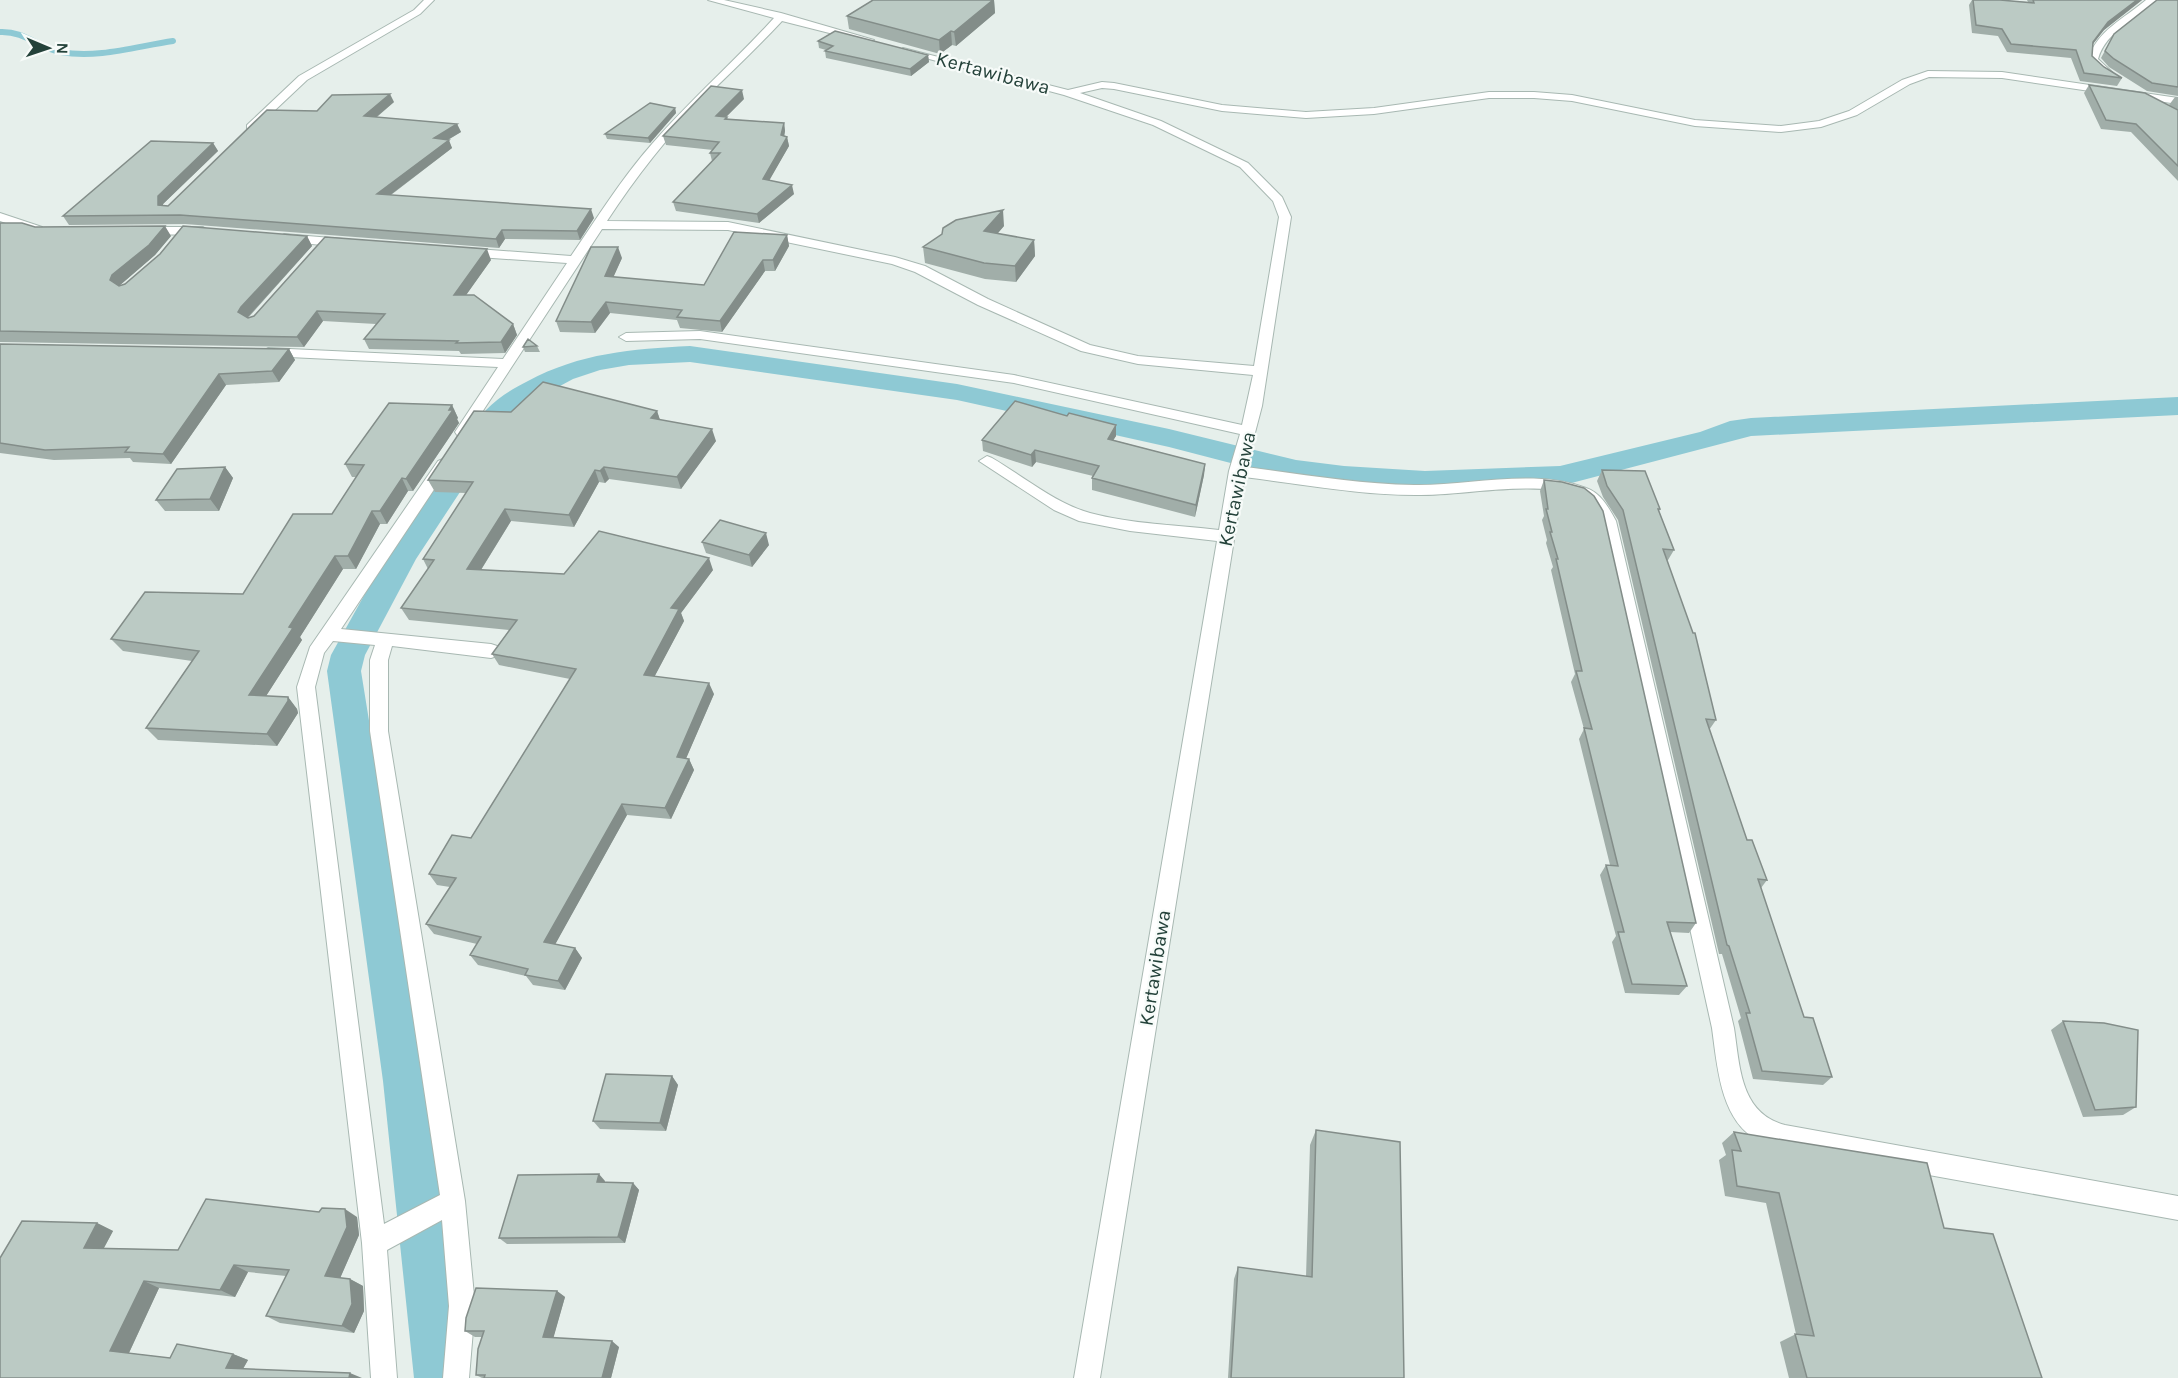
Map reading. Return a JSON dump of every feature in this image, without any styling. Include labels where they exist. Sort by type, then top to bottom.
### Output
[{"type":"street","points":[[245,134],[303,78],[417,12],[429,0]]},
{"type":"street","name":"Kertawibawa","points":[[713,0],[1068,93],[1157,123],[1244,165],[1278,200],[1285,217],[1255,406],[1238,468],[1226,536],[1087,1378]]},
{"type":"street","points":[[2152,0],[2120,23],[2096,48],[2093,60],[2119,81],[2169,112]]},
{"type":"street","points":[[384,1378],[374,1243],[306,687],[316,652],[331,634],[599,225],[667,132],[781,16]]},
{"type":"street","points":[[1068,93],[1096,86],[1114,86],[1222,108],[1306,115],[1374,111],[1489,95],[1534,95],[1591,102],[1695,123],[1781,129],[1821,124],[1853,113],[1905,82],[1928,74],[2002,75],[2175,101]]},
{"type":"street","points":[[0,217],[19,225],[50,231]]},
{"type":"street","points":[[599,225],[728,226],[895,261],[920,269],[983,302],[1086,348],[1138,360],[1259,375]]},
{"type":"street","points":[[174,244],[185,230]]},
{"type":"street","points":[[132,231],[218,232]]},
{"type":"street","points":[[267,236],[359,244]]},
{"type":"street","points":[[311,258],[326,242]]},
{"type":"street","points":[[448,251],[576,260]]},
{"type":"street","points":[[626,337],[700,335],[1014,379],[1246,436]]},
{"type":"street","points":[[256,351],[509,363]]},
{"type":"street","points":[[987,461],[1059,506],[1085,517],[1130,526],[1226,536]]},
{"type":"street","points":[[1238,468],[1414,490],[1539,486],[1579,490],[1591,496],[1608,521],[1720,1017],[1732,1083],[1737,1099],[1748,1116],[1761,1129],[1785,1137],[2178,1208]]},
{"type":"street","points":[[331,634],[491,651]]},
{"type":"street","points":[[386,639],[379,660],[379,731],[449,1203],[462,1306],[456,1378]]},
{"type":"street","points":[[374,1243],[449,1203]]},
{"type":"building","points":[[873,0],[993,0],[954,32],[951,31],[939,40],[847,16]]},
{"type":"building","points":[[1973,0],[2034,3],[2033,0],[2137,0],[2108,22],[2093,42],[2092,56],[2122,78],[2084,73],[2076,50],[2011,44],[2002,29],[1976,25]]},
{"type":"building","points":[[2157,0],[2178,0],[2178,87],[2152,83],[2105,51],[2114,34]]},
{"type":"building","points":[[835,31],[928,55],[910,69],[825,51],[833,46],[818,41]]},
{"type":"building","points":[[2089,85],[2145,93],[2178,110],[2178,166],[2136,124],[2106,120]]},
{"type":"building","points":[[711,86],[742,90],[716,116],[727,117],[725,119],[784,123],[781,135],[787,137],[763,179],[792,185],[757,214],[673,202],[720,153],[710,153],[719,142],[663,136]]},
{"type":"building","points":[[390,94],[364,116],[457,124],[434,138],[449,140],[377,194],[591,209],[577,231],[502,230],[496,239],[180,215],[63,216],[151,141],[213,143],[158,196],[158,205],[168,206],[267,110],[317,111],[332,95]]},
{"type":"building","points":[[650,103],[675,108],[648,138],[605,134]]},
{"type":"building","points":[[1003,210],[984,231],[1034,240],[1015,266],[984,263],[923,247],[942,234],[943,228],[956,220]]},
{"type":"building","points":[[0,223],[22,223],[35,227],[165,226],[149,245],[112,275],[110,280],[119,286],[125,284],[160,254],[183,226],[307,236],[241,307],[238,312],[248,318],[254,316],[325,237],[487,249],[454,295],[474,295],[513,324],[501,342],[456,343],[458,341],[364,339],[385,314],[317,311],[297,337],[0,331]]},
{"type":"building","points":[[734,232],[787,235],[773,260],[763,260],[720,321],[677,317],[682,310],[606,302],[591,322],[556,321],[591,247],[618,247],[605,276],[704,285]]},
{"type":"building","points":[[528,339],[537,346],[523,347]]},
{"type":"building","points":[[0,344],[289,349],[272,371],[219,374],[163,454],[125,452],[129,447],[45,450],[0,443]]},
{"type":"building","points":[[543,382],[657,411],[651,418],[712,429],[677,477],[604,467],[600,471],[595,470],[569,515],[505,509],[467,569],[564,574],[599,531],[709,558],[671,608],[679,609],[644,675],[709,683],[677,757],[689,759],[665,808],[622,804],[544,942],[575,948],[558,981],[525,975],[528,969],[470,955],[481,937],[426,924],[456,878],[429,874],[452,835],[471,838],[576,669],[492,654],[517,620],[401,608],[434,560],[423,559],[473,482],[428,480],[474,411],[511,412]]},
{"type":"building","points":[[1015,401],[1067,416],[1069,413],[1116,425],[1108,439],[1205,464],[1196,505],[1092,478],[1099,466],[1035,450],[1031,455],[982,440]]},
{"type":"building","points":[[389,403],[452,405],[449,410],[453,410],[406,479],[402,478],[380,511],[372,511],[348,556],[335,556],[289,627],[293,628],[249,695],[288,697],[288,701],[267,734],[146,728],[199,651],[111,639],[145,592],[243,594],[293,514],[332,514],[364,465],[345,464]]},
{"type":"building","points":[[225,467],[210,499],[156,500],[177,469]]},
{"type":"building","points":[[1602,470],[1645,471],[1660,509],[1658,509],[1674,550],[1663,549],[1693,633],[1695,633],[1716,720],[1706,719],[1747,840],[1752,840],[1767,880],[1758,879],[1804,1017],[1813,1018],[1832,1077],[1762,1071],[1746,1013],[1750,1013],[1727,945],[1623,510],[1607,486]]},
{"type":"building","points":[[1544,480],[1584,488],[1594,496],[1603,511],[1696,923],[1667,922],[1687,986],[1632,984],[1618,932],[1624,932],[1606,865],[1618,866],[1584,728],[1592,729],[1576,671],[1582,671],[1550,532],[1552,532],[1546,509],[1548,509]]},
{"type":"building","points":[[720,520],[766,533],[749,555],[702,542]]},
{"type":"building","points":[[2063,1021],[2104,1023],[2138,1030],[2136,1107],[2095,1110]]},
{"type":"building","points":[[606,1074],[672,1076],[660,1123],[593,1121]]},
{"type":"building","points":[[1316,1130],[1400,1142],[1404,1378],[1231,1378],[1238,1267],[1312,1277]]},
{"type":"building","points":[[1734,1132],[1927,1163],[1944,1228],[1993,1234],[2042,1378],[1807,1378],[1795,1334],[1814,1336],[1779,1193],[1737,1186],[1732,1150],[1741,1151]]},
{"type":"building","points":[[599,1174],[597,1182],[633,1183],[618,1237],[499,1238],[518,1175]]},
{"type":"building","points":[[206,1199],[319,1212],[322,1208],[345,1209],[347,1227],[325,1276],[350,1279],[352,1304],[342,1326],[266,1316],[289,1270],[234,1265],[220,1290],[144,1281],[110,1351],[170,1358],[177,1344],[233,1354],[226,1368],[350,1373],[349,1378],[0,1378],[0,1258],[22,1221],[97,1223],[84,1248],[178,1250]]},
{"type":"building","points":[[476,1288],[557,1291],[543,1337],[612,1341],[602,1378],[484,1378],[485,1375],[476,1375],[478,1349],[484,1331],[465,1331],[466,1318]]},
{"type":"waterway","points":[[0,32],[17,34],[53,50],[75,54],[103,53],[173,41]]},
{"type":"waterway","points":[[439,1378],[405,1081],[344,671],[348,655],[402,555],[496,416],[509,402],[563,373],[595,363],[629,357],[690,354],[957,392],[1169,438],[1296,470],[1344,476],[1425,481],[1528,479],[1560,476],[1709,439],[1730,430],[1751,427],[2178,406]]}]
